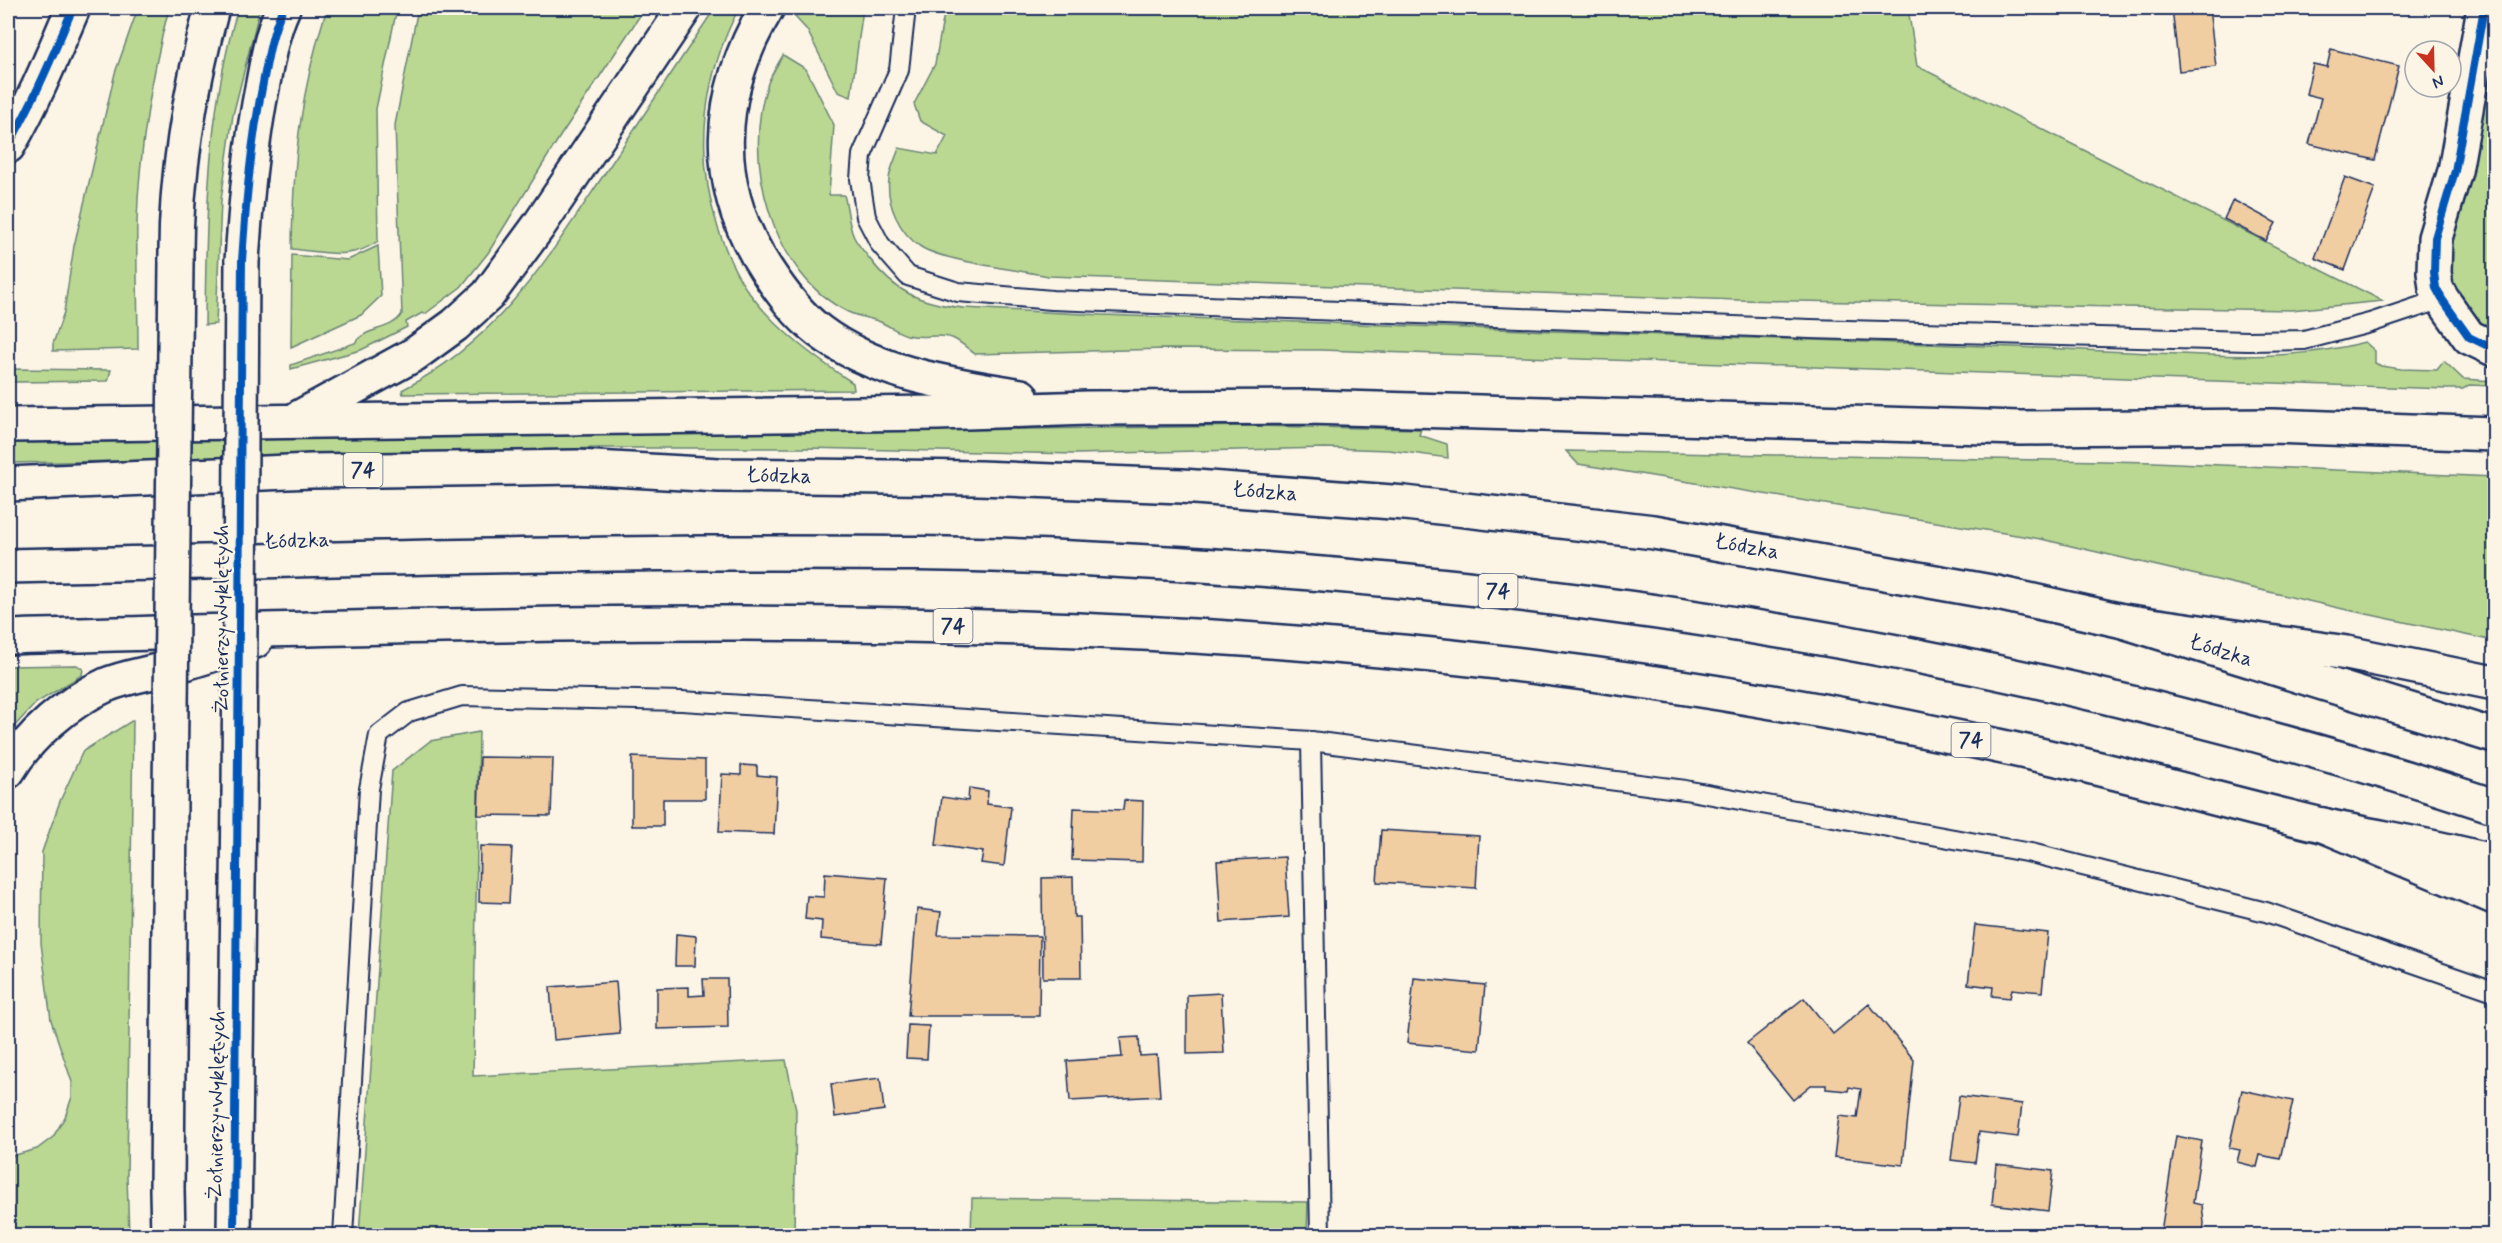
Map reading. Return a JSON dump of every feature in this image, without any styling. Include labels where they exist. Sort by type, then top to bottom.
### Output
[{"type":"main road","points":[[8,146],[32,105],[73,8]]},
{"type":"main road","points":[[168,1236],[176,262],[181,164],[199,57],[212,8]]},
{"type":"main road","name":"Żołnierzy Wyklętych","points":[[234,1236],[242,261],[246,202],[257,112],[273,29],[283,8]]},
{"type":"main road","points":[[296,420],[415,354],[455,325],[488,295],[686,8]]},
{"type":"main road","points":[[767,8],[745,52],[732,90],[727,122],[727,175],[736,212],[754,252],[785,299],[819,331],[855,352],[892,369],[934,381],[1088,408]]},
{"type":"main road","points":[[2484,8],[2454,171],[2435,238],[2434,272],[2436,288],[2469,337],[2494,349]]},
{"type":"main road","points":[[8,425],[938,413],[1088,408],[1309,407],[2020,428],[2272,426],[2494,434]]},
{"type":"main road","name":"Łódzka","points":[[8,484],[311,471],[509,466],[577,467],[719,475],[979,478],[1182,486],[1406,503],[1654,532],[1896,574],[2124,621],[2494,736]]},
{"type":"main road","name":"Łódzka","points":[[8,566],[586,554],[879,553],[1093,558],[1473,588],[1604,603],[1786,631],[2028,678],[2160,708],[2283,741],[2379,768],[2494,806]]},
{"type":"main road","points":[[2124,621],[2346,653],[2494,683]]},
{"type":"main road","name":"74","points":[[8,637],[668,624],[944,626],[1198,636],[1377,649],[1615,676],[1868,718],[2060,759],[2323,825],[2494,862]]},
{"type":"main road","points":[[8,771],[24,748],[45,726],[71,706],[106,685],[190,662],[288,630]]},
{"type":"main road","points":[[2323,825],[2494,897]]},
{"type":"lane","points":[[906,8],[899,70],[862,155],[860,179],[866,217],[880,244],[908,276],[958,292],[1052,300],[1336,311],[1810,329],[2248,341],[2304,340],[2370,323],[2442,299]]},
{"type":"lane","points":[[343,1236],[369,789],[379,735],[409,712],[462,696],[682,701],[1311,741],[1685,790],[2031,853],[2266,912],[2494,991]]},
{"type":"lane","points":[[1311,741],[1320,1236]]},
{"type":"green space","points":[[138,8],[169,8],[152,86],[140,168],[137,237],[138,349],[53,351],[53,344],[64,312],[74,246],[115,73]]},
{"type":"green space","points":[[238,8],[260,8],[233,115],[221,200],[216,324],[205,325],[206,245],[214,125],[228,47]]},
{"type":"green space","points":[[327,8],[397,8],[376,109],[378,241],[358,251],[337,254],[292,249],[296,156],[304,98]]},
{"type":"green space","points":[[418,8],[645,8],[559,138],[488,253],[461,287],[425,314],[422,313],[406,322],[407,327],[361,350],[291,369],[291,365],[355,343],[365,334],[392,323],[402,314],[395,125]]},
{"type":"green space","points":[[715,8],[739,8],[717,61],[706,116],[706,172],[721,237],[740,279],[761,307],[798,343],[853,383],[854,390],[403,394],[402,390],[437,369],[468,346],[520,293],[565,232]]},
{"type":"green space","points":[[802,8],[863,8],[851,97],[838,92],[807,30],[795,17]]},
{"type":"green space","points":[[945,8],[1908,8],[1917,66],[2383,301],[2291,310],[1738,300],[1048,276],[963,261],[932,252],[913,241],[896,217],[889,189],[889,179],[899,148],[937,155],[947,136],[920,121],[914,104],[935,64]]},
{"type":"green space","points":[[2494,27],[2494,333],[2472,322],[2448,280],[2444,254]]},
{"type":"green space","points":[[783,55],[806,69],[834,125],[829,195],[844,195],[851,230],[856,241],[879,270],[899,288],[922,299],[948,306],[1102,315],[2225,356],[2305,353],[2365,342],[2375,351],[2375,363],[2381,366],[2437,370],[2444,361],[2463,379],[2494,381],[2494,386],[2469,385],[2463,389],[2447,389],[1321,350],[1166,349],[975,354],[952,338],[907,335],[878,321],[848,312],[822,295],[800,272],[782,243],[769,212],[761,179],[758,145],[761,113],[768,83]]},
{"type":"green space","points":[[378,246],[381,296],[361,315],[291,347],[292,255],[348,260]]},
{"type":"green space","points":[[8,369],[111,370],[108,381],[8,382]]},
{"type":"green space","points":[[1254,426],[1421,429],[1419,435],[1447,444],[1448,458],[1389,450],[1326,448],[1075,454],[806,448],[598,448],[290,458],[8,463],[8,443]]},
{"type":"green space","points":[[1566,451],[2154,462],[2494,477],[2494,641],[2343,609],[2041,539],[1578,464]]},
{"type":"green space","points":[[77,665],[83,669],[82,675],[36,703],[8,733],[8,666]]},
{"type":"green space","points":[[133,720],[127,1176],[129,1235],[8,1235],[8,1157],[37,1149],[53,1137],[65,1117],[72,1097],[72,1082],[51,1020],[41,943],[42,852],[60,801],[83,751]]},
{"type":"green space","points":[[479,732],[473,1076],[786,1060],[796,1110],[794,1235],[359,1235],[392,771],[430,741]]},
{"type":"green space","points":[[972,1198],[1308,1202],[1307,1235],[971,1235]]},
{"type":"building","points":[[2172,8],[2209,8],[2216,67],[2179,71]]},
{"type":"building","points":[[2331,49],[2399,66],[2375,160],[2309,144],[2321,98],[2306,94],[2313,64],[2327,67]]},
{"type":"building","points":[[2345,177],[2375,188],[2345,270],[2315,258]]},
{"type":"building","points":[[2233,200],[2276,223],[2266,241],[2224,219]]},
{"type":"building","points":[[480,757],[553,758],[551,816],[478,815]]},
{"type":"building","points":[[632,757],[705,760],[705,799],[663,799],[663,826],[632,826]]},
{"type":"building","points":[[741,765],[757,766],[757,775],[777,777],[774,834],[719,832],[722,774],[741,775]]},
{"type":"building","points":[[969,788],[988,791],[987,804],[1011,807],[1004,866],[981,863],[983,852],[936,845],[942,797],[968,801]]},
{"type":"building","points":[[1124,800],[1143,801],[1142,862],[1072,860],[1074,808],[1123,810]]},
{"type":"building","points":[[1381,830],[1479,836],[1476,888],[1377,882]]},
{"type":"building","points":[[480,846],[512,847],[509,903],[479,902]]},
{"type":"building","points":[[1285,857],[1289,917],[1221,922],[1217,861]]},
{"type":"building","points":[[825,873],[887,878],[881,944],[821,939],[822,921],[805,919],[807,896],[824,897]]},
{"type":"building","points":[[1073,877],[1074,917],[1080,917],[1081,978],[1043,978],[1042,878]]},
{"type":"building","points":[[917,909],[941,912],[938,935],[1040,936],[1039,1016],[908,1016]]},
{"type":"building","points":[[1975,925],[2048,933],[2042,992],[2012,989],[2010,998],[1992,996],[1993,987],[1968,984]]},
{"type":"building","points":[[676,934],[696,936],[695,966],[675,966]]},
{"type":"building","points":[[1414,978],[1485,985],[1479,1050],[1407,1043]]},
{"type":"building","points":[[703,979],[727,979],[728,1027],[657,1029],[657,988],[689,987],[689,996],[704,995]]},
{"type":"building","points":[[616,982],[620,1034],[554,1040],[550,987]]},
{"type":"building","points":[[1221,993],[1224,1053],[1187,1054],[1187,995]]},
{"type":"building","points":[[1804,998],[1833,1034],[1869,1004],[1914,1060],[1903,1165],[1834,1157],[1839,1116],[1857,1118],[1861,1089],[1849,1087],[1848,1091],[1826,1089],[1826,1085],[1811,1085],[1793,1100],[1747,1043]]},
{"type":"building","points":[[908,1025],[929,1026],[927,1059],[906,1058]]},
{"type":"building","points":[[1139,1037],[1140,1056],[1157,1055],[1160,1096],[1070,1101],[1067,1061],[1122,1057],[1120,1038]]},
{"type":"building","points":[[880,1078],[884,1110],[835,1117],[831,1084]]},
{"type":"building","points":[[2242,1090],[2293,1101],[2280,1159],[2260,1155],[2257,1167],[2237,1162],[2240,1150],[2229,1148]]},
{"type":"building","points":[[1959,1096],[2022,1104],[2018,1137],[1979,1132],[1975,1163],[1951,1160]]},
{"type":"building","points":[[2176,1136],[2202,1141],[2193,1203],[2202,1205],[2203,1235],[2161,1232]]},
{"type":"building","points":[[1996,1164],[2053,1171],[2048,1211],[1992,1204]]},
{"type":"cycle path","points":[[8,146],[35,95],[73,8]]},
{"type":"cycle path","points":[[234,1236],[242,261],[255,127],[271,44],[283,8]]},
{"type":"cycle path","points":[[2484,8],[2455,171],[2435,238],[2434,272],[2436,288],[2469,337],[2494,349]]}]
